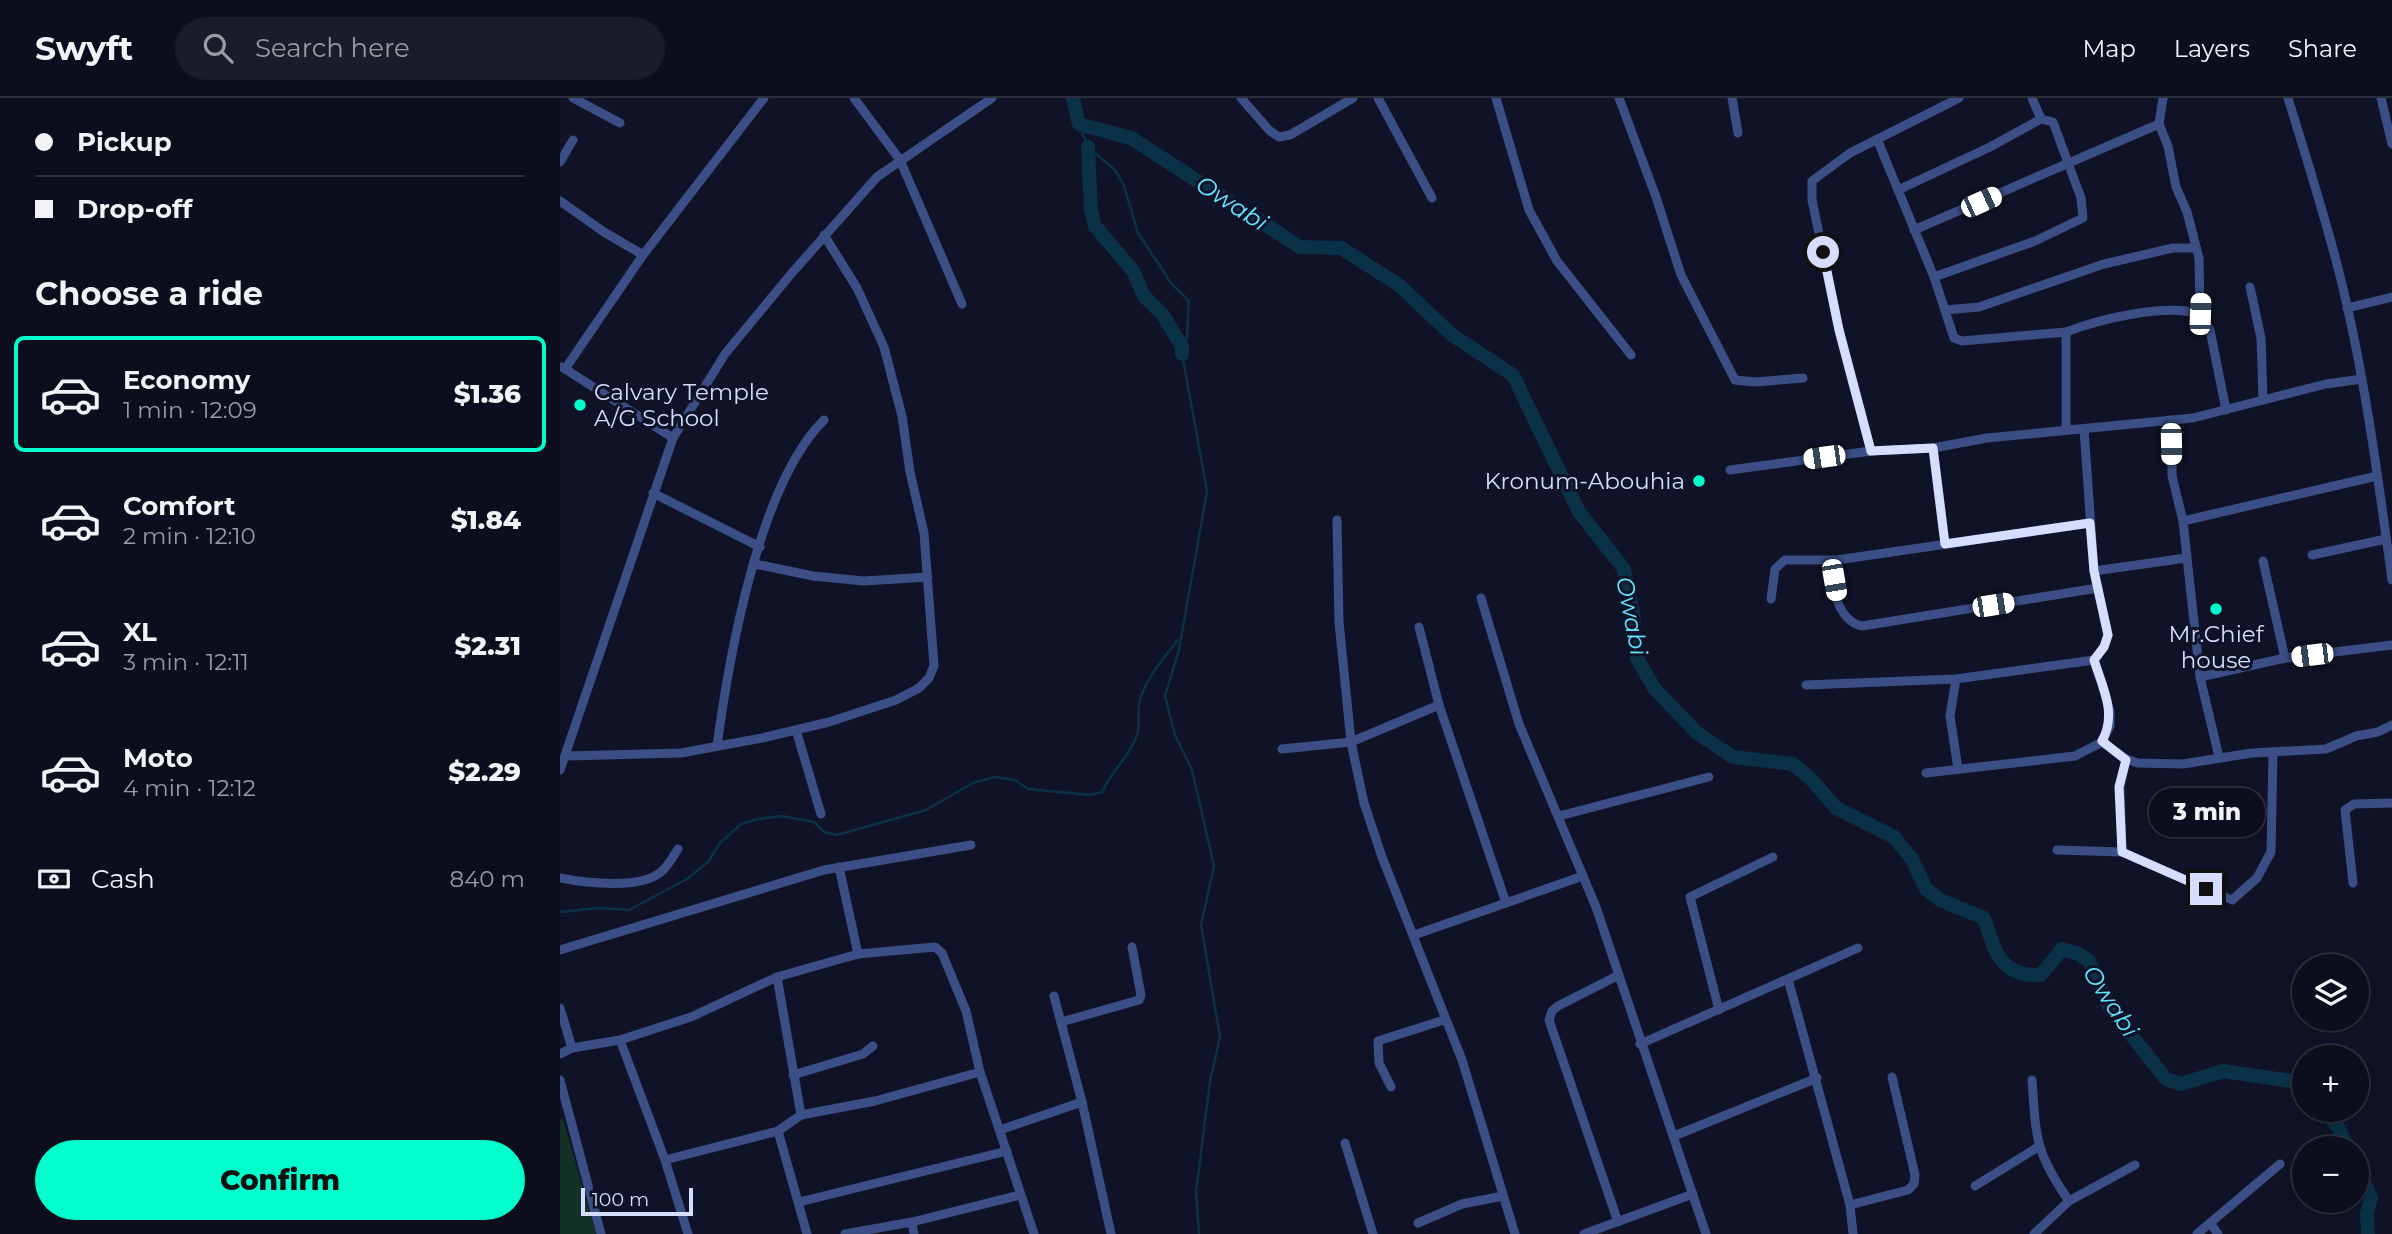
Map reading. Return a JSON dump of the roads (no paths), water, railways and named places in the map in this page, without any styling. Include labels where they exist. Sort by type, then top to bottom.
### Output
[{"type":"street","points":[[573,98],[620,123]]},
{"type":"street","points":[[673,438],[562,367],[643,255],[764,98]]},
{"type":"street","points":[[854,98],[900,160],[962,304]]},
{"type":"street","points":[[560,770],[673,438],[725,354],[824,235],[877,177],[992,98]]},
{"type":"street","points":[[1241,98],[1270,131],[1279,137],[1290,135],[1353,98]]},
{"type":"street","points":[[1378,98],[1432,198]]},
{"type":"street","points":[[1496,98],[1529,210],[1558,261],[1631,355]]},
{"type":"street","points":[[1619,98],[1656,197],[1681,275],[1735,380],[1755,383],[1803,378]]},
{"type":"street","points":[[1732,98],[1738,133]]},
{"type":"street","points":[[1871,451],[1839,330],[1812,200],[1812,181],[1817,175],[1877,139],[1959,98]]},
{"type":"street","points":[[2032,98],[2041,119]]},
{"type":"street","points":[[2163,98],[2159,124],[2168,146],[2176,187],[2187,212],[2196,248],[2201,276],[2200,314],[2210,330],[2225,410]]},
{"type":"street","points":[[2288,98],[2310,163],[2347,308],[2362,379],[2392,580]]},
{"type":"street","points":[[2381,98],[2390,125],[2392,144]]},
{"type":"street","points":[[1898,190],[1990,147],[2041,119],[2053,122],[2081,198],[2083,218],[2035,241],[1934,277]]},
{"type":"street","points":[[1914,230],[2159,124]]},
{"type":"street","points":[[560,162],[573,139]]},
{"type":"street","points":[[1877,139],[1934,277],[1954,338],[1959,341],[2066,332],[2134,315],[2180,310],[2200,314]]},
{"type":"street","points":[[560,201],[643,255]]},
{"type":"street","points":[[566,756],[656,755],[796,730],[895,700],[919,688],[929,678],[934,666],[924,533],[910,472],[902,416],[884,346],[858,288],[824,235]]},
{"type":"street","points":[[1945,310],[1979,307],[2104,264],[2173,248],[2196,248]]},
{"type":"street","points":[[2250,287],[2262,338],[2263,400]]},
{"type":"street","points":[[2347,308],[2392,297]]},
{"type":"street","points":[[2066,332],[2066,430]]},
{"type":"street","points":[[1730,470],[1871,451],[1933,448],[1987,438],[2172,420],[2362,379]]},
{"type":"street","points":[[717,746],[726,681],[760,547],[786,475],[813,430],[824,420]]},
{"type":"street","points":[[2172,420],[2172,483],[2183,521],[2200,677],[2219,757]]},
{"type":"street","points":[[1806,685],[1956,679],[2094,660],[2104,647],[2108,635],[2094,571],[2084,429]]},
{"type":"street","points":[[1933,448],[1945,544]]},
{"type":"street","points":[[2183,521],[2377,476]]},
{"type":"street","points":[[653,493],[760,547]]},
{"type":"street","points":[[1337,520],[1339,622],[1351,742],[1364,803],[1444,1020],[1462,1060],[1516,1234]]},
{"type":"street","points":[[1771,599],[1774,569],[1783,561],[1837,560],[2090,523]]},
{"type":"street","points":[[2312,555],[2386,539]]},
{"type":"street","points":[[2094,571],[2186,558]]},
{"type":"street","points":[[1837,560],[1834,580],[1838,604],[1845,618],[1862,626],[2098,588]]},
{"type":"street","points":[[2263,561],[2285,658]]},
{"type":"street","points":[[755,564],[813,576],[864,582],[928,578]]},
{"type":"street","points":[[1481,598],[1519,723],[1583,876],[1706,1234]]},
{"type":"street","points":[[1419,627],[1439,705],[1506,903]]},
{"type":"street","points":[[2200,677],[2285,658],[2392,645]]},
{"type":"street","points":[[1926,773],[2075,756],[2102,741],[2110,726],[2110,711],[2094,660]]},
{"type":"street","points":[[1956,679],[1950,716],[1958,769]]},
{"type":"street","points":[[1282,749],[1351,742],[1439,705]]},
{"type":"street","points":[[2102,741],[2126,760],[2148,764],[2183,764],[2219,757],[2326,749],[2356,736],[2378,732],[2392,724]]},
{"type":"street","points":[[796,730],[821,814]]},
{"type":"street","points":[[2057,850],[2122,852],[2185,878],[2228,900],[2235,898],[2257,878],[2271,852],[2273,752]]},
{"type":"street","points":[[2122,852],[2119,787],[2126,760]]},
{"type":"street","points":[[1559,816],[1709,776]]},
{"type":"street","points":[[2353,883],[2345,810],[2354,804],[2392,803]]},
{"type":"street","points":[[560,950],[839,867],[971,845]]},
{"type":"street","points":[[560,878],[592,883],[641,881],[662,872],[678,849]]},
{"type":"street","points":[[1719,1010],[1689,898],[1773,857]]},
{"type":"street","points":[[839,867],[858,954]]},
{"type":"street","points":[[1414,935],[1583,876]]},
{"type":"street","points":[[560,1054],[572,1048],[620,1040],[691,1017],[777,977],[858,954],[935,947],[942,953],[966,1011],[980,1072],[1034,1234]]},
{"type":"street","points":[[1061,1022],[1139,1000],[1141,995],[1132,947]]},
{"type":"street","points":[[1640,1044],[1858,948]]},
{"type":"street","points":[[1617,976],[1558,1006],[1552,1011],[1549,1020],[1618,1222]]},
{"type":"street","points":[[777,977],[801,1115]]},
{"type":"street","points":[[1788,979],[1850,1205],[1853,1234]]},
{"type":"street","points":[[1054,996],[1082,1102],[1111,1234]]},
{"type":"street","points":[[560,1008],[572,1048]]},
{"type":"street","points":[[1391,1087],[1379,1063],[1378,1041],[1444,1020]]},
{"type":"street","points":[[620,1040],[665,1160],[688,1234]]},
{"type":"street","points":[[793,1075],[863,1054],[873,1045]]},
{"type":"street","points":[[665,1160],[778,1131],[801,1115],[874,1101],[980,1072]]},
{"type":"street","points":[[1850,1205],[1908,1190],[1914,1184],[1915,1175],[1892,1077]]},
{"type":"street","points":[[1674,1136],[1817,1078]]},
{"type":"street","points":[[560,1080],[601,1234]]},
{"type":"street","points":[[2032,1080],[2038,1147],[2050,1175],[2069,1201]]},
{"type":"street","points":[[1000,1130],[1082,1102]]},
{"type":"street","points":[[778,1131],[807,1234]]},
{"type":"street","points":[[1345,1143],[1373,1234]]},
{"type":"street","points":[[1975,1186],[2038,1147]]},
{"type":"street","points":[[799,1202],[1007,1151]]},
{"type":"street","points":[[2197,1234],[2280,1164]]},
{"type":"street","points":[[2034,1234],[2069,1201],[2135,1166]]},
{"type":"street","points":[[1584,1234],[1693,1194]]},
{"type":"street","points":[[845,1234],[912,1222],[1020,1195]]},
{"type":"street","points":[[1418,1223],[1462,1204],[1503,1196]]},
{"type":"street","points":[[912,1222],[915,1234]]},
{"type":"street","points":[[2210,1223],[2218,1234]]},
{"type":"waterway","name":"Owabi","points":[[1073,98],[1079,124],[1131,138],[1300,247],[1341,248],[1399,285],[1452,335],[1513,375],[1579,512],[1624,569],[1633,614],[1637,658],[1654,688],[1697,733],[1733,757],[1793,764],[1811,779],[1836,808],[1894,837],[1912,859],[1926,889],[1940,900],[1984,918],[1996,951],[2007,966],[2027,974],[2041,975],[2062,949],[2079,954],[2089,961],[2109,1007],[2166,1079],[2181,1084],[2223,1071],[2292,1082]]},
{"type":"waterway","points":[[1079,124],[1088,147],[1116,171],[1124,186],[1138,233],[1171,283],[1189,301],[1187,336],[1182,354],[1207,491],[1179,650],[1165,696],[1175,735],[1192,770],[1214,866],[1201,925],[1220,1037],[1210,1081],[1196,1192],[1199,1234]]},
{"type":"waterway","points":[[1088,147],[1091,211],[1095,226],[1133,271],[1144,296],[1163,315],[1182,347],[1182,354]]},
{"type":"waterway","points":[[560,912],[599,908],[629,910],[687,879],[708,862],[720,843],[741,824],[758,819],[782,816],[814,822],[824,832],[837,835],[926,810],[973,783],[994,777],[1015,780],[1028,789],[1090,795],[1102,792],[1136,738],[1139,705],[1145,687],[1178,640]]},
{"type":"waterway","name":"Owabi","points":[[2334,1122],[2342,1136]]},
{"type":"waterway","name":"Owabi","points":[[2369,1193],[2369,1206]]},
{"type":"waterway","name":"Owabi","points":[[2367,1213],[2368,1234]]},
{"type":"place","name":"Calvary Temple A/G School","points":[[580,405]]},
{"type":"place","name":"Kronum-Abouhia","points":[[1699,481]]},
{"type":"place","name":"Mr.Chief house","points":[[2216,609]]}]
